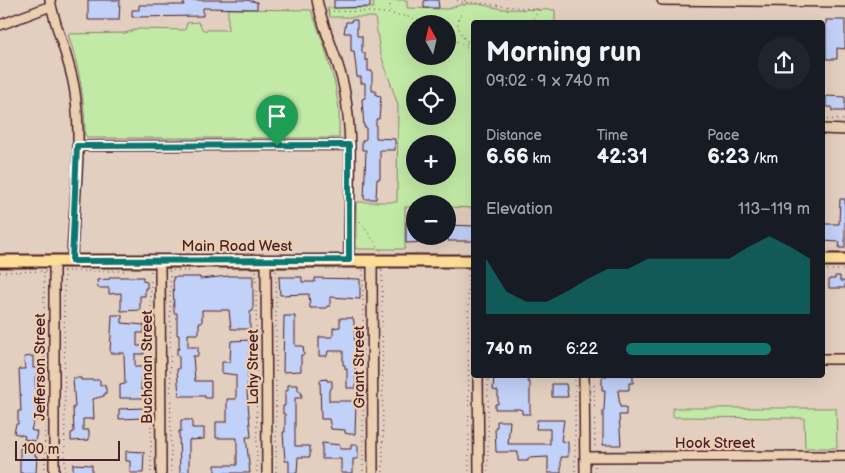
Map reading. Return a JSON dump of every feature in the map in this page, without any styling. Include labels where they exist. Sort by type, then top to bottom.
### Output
[{"type":"main road","name":"Main Road West","points":[[0,262],[349,260],[471,265]]},
{"type":"main road","points":[[825,260],[845,260]]},
{"type":"street","points":[[317,0],[338,61],[344,88],[349,145],[349,260]]},
{"type":"street","points":[[662,0],[845,2]]},
{"type":"street","points":[[0,25],[51,3],[67,54],[75,91],[77,146],[72,261]]},
{"type":"street","points":[[825,129],[845,130]]},
{"type":"street","points":[[77,146],[349,145]]},
{"type":"street","name":"Jefferson Street","points":[[54,261],[54,473]]},
{"type":"street","name":"Buchanan Street","points":[[160,261],[161,473]]},
{"type":"street","name":"Lahy Street","points":[[266,261],[267,473]]},
{"type":"street","name":"Grant Street","points":[[372,261],[373,473]]},
{"type":"street","points":[[825,359],[845,359]]},
{"type":"street","points":[[478,378],[479,473]]},
{"type":"street","points":[[584,378],[590,457],[585,473]]},
{"type":"street","name":"Hook Street","points":[[590,457],[845,456]]},
{"type":"path","points":[[390,0],[390,15]]},
{"type":"path","points":[[457,0],[504,8],[540,9],[532,20]]},
{"type":"path","points":[[465,1],[457,24],[459,31],[467,42],[471,43]]},
{"type":"path","points":[[320,12],[390,15],[406,18]]},
{"type":"path","points":[[456,41],[471,49]]},
{"type":"path","points":[[465,46],[467,42]]},
{"type":"path","points":[[825,120],[845,120]]},
{"type":"path","points":[[349,206],[382,252]]},
{"type":"path","points":[[469,473],[471,265]]},
{"type":"path","points":[[256,270],[257,473]]},
{"type":"path","points":[[276,270],[276,473]]},
{"type":"path","points":[[363,270],[363,473]]},
{"type":"path","points":[[382,270],[383,473]]},
{"type":"path","points":[[825,270],[845,270]]},
{"type":"path","points":[[44,271],[45,473]]},
{"type":"path","points":[[64,271],[65,473]]},
{"type":"path","points":[[151,271],[151,473]]},
{"type":"path","points":[[170,271],[171,473]]},
{"type":"path","points":[[488,378],[488,473]]},
{"type":"path","points":[[574,378],[575,473]]},
{"type":"path","points":[[594,378],[590,457],[595,473]]},
{"type":"green space","points":[[373,0],[407,0],[407,8],[448,9],[463,4],[479,4],[502,9],[555,10],[555,20],[471,20],[471,208],[456,207],[456,195],[406,195],[405,249],[356,249],[356,202],[397,202],[398,105],[380,52],[375,17],[330,17],[327,8],[374,8]]},
{"type":"green space","points":[[228,9],[311,10],[323,42],[335,84],[339,110],[339,138],[88,138],[85,135],[81,83],[68,34],[125,33],[138,29],[185,30],[187,23],[198,22],[203,30],[228,30]]},
{"type":"green space","points":[[673,408],[836,408],[837,448],[805,448],[804,418],[673,417]]},
{"type":"building","points":[[88,0],[120,0],[119,20],[88,20]]},
{"type":"building","points":[[184,0],[246,0],[257,2],[257,9],[203,8],[203,16],[132,17],[132,10],[139,10],[139,5],[184,5]]},
{"type":"building","points":[[334,0],[370,0],[370,7],[334,8]]},
{"type":"building","points":[[438,0],[439,8],[424,8],[424,1]]},
{"type":"building","points":[[351,20],[357,20],[357,36],[362,36],[362,53],[365,53],[365,60],[368,60],[368,71],[372,71],[372,91],[376,91],[376,95],[381,96],[379,119],[376,119],[376,138],[395,139],[395,150],[380,150],[380,179],[377,179],[376,199],[364,199],[366,150],[362,150],[362,141],[366,139],[366,127],[364,127],[362,99],[365,98],[365,83],[361,83],[361,77],[357,77],[354,51],[351,51],[351,33],[344,33],[346,22],[351,22]]},
{"type":"building","points":[[826,20],[845,20],[845,49],[837,48],[837,59],[826,59]]},
{"type":"building","points":[[826,96],[845,97],[845,111],[832,111],[832,107],[826,107]]},
{"type":"building","points":[[840,199],[845,199],[845,248],[839,248],[840,242],[825,241],[825,224],[839,224]]},
{"type":"building","points":[[456,225],[471,226],[471,241],[456,241]]},
{"type":"building","points":[[253,276],[253,311],[250,312],[250,329],[231,329],[229,310],[202,310],[202,323],[199,323],[199,334],[188,334],[188,347],[198,347],[198,356],[193,356],[195,381],[211,381],[211,398],[205,398],[205,396],[179,396],[177,369],[179,369],[179,356],[177,356],[177,349],[179,349],[179,335],[177,335],[177,313],[174,313],[173,277],[200,277],[200,279]]},
{"type":"building","points":[[835,276],[840,276],[840,281],[845,281],[845,288],[829,288],[829,279],[835,279]]},
{"type":"building","points":[[110,277],[143,277],[143,281],[147,282],[147,288],[145,288],[145,296],[140,296],[140,310],[121,311],[121,293],[109,294],[109,288],[98,288],[97,280],[110,279]]},
{"type":"building","points":[[279,277],[302,277],[302,282],[315,282],[315,278],[360,279],[360,299],[330,297],[330,306],[327,306],[327,308],[310,308],[309,294],[280,295]]},
{"type":"building","points":[[112,315],[122,315],[122,323],[144,325],[144,333],[137,333],[137,346],[144,346],[144,354],[135,354],[135,367],[144,367],[144,376],[141,376],[141,390],[144,390],[144,398],[120,398],[120,385],[125,384],[124,353],[110,353]]},
{"type":"building","points":[[284,316],[295,316],[295,346],[303,346],[304,355],[301,355],[301,371],[283,372]]},
{"type":"building","points":[[340,318],[353,318],[354,322],[356,388],[347,388],[347,369],[343,365],[343,351],[328,351],[327,356],[319,356],[319,337],[333,337],[333,328],[340,327]]},
{"type":"building","points":[[250,340],[247,392],[251,437],[246,437],[250,473],[215,473],[215,465],[237,465],[237,438],[216,438],[216,422],[227,422],[227,399],[236,399],[236,375],[222,373],[222,362],[230,362],[231,341]]},
{"type":"building","points":[[33,356],[33,368],[37,368],[37,377],[35,377],[37,420],[34,420],[31,430],[37,432],[35,441],[24,439],[25,436],[14,433],[16,424],[18,424],[18,411],[21,411],[19,369],[25,369],[24,357]]},
{"type":"building","points":[[73,378],[100,380],[100,385],[105,385],[106,388],[104,396],[93,399],[94,419],[83,419],[83,430],[89,430],[89,440],[71,441],[71,433],[74,432],[73,407],[75,407]]},
{"type":"building","points":[[494,378],[528,378],[528,382],[530,382],[530,414],[522,414],[522,410],[519,409],[495,409],[495,404],[498,404],[498,391],[493,390]]},
{"type":"building","points":[[602,378],[633,378],[633,383],[629,383],[629,390],[618,390],[620,407],[626,407],[626,415],[619,415],[621,445],[603,445],[605,390],[602,390]]},
{"type":"building","points":[[327,379],[327,381],[332,381],[332,388],[329,390],[329,401],[356,401],[355,434],[345,433],[345,430],[331,429],[329,419],[321,419],[320,380]]},
{"type":"building","points":[[552,384],[566,384],[568,397],[552,397]]},
{"type":"building","points":[[288,385],[298,385],[298,391],[301,391],[302,398],[295,398],[295,446],[310,446],[310,457],[298,457],[297,473],[289,473],[289,461],[285,461],[283,432],[285,432],[285,414],[283,414],[283,406],[285,406],[285,391],[288,391]]},
{"type":"building","points":[[144,408],[144,418],[119,419],[119,409]]},
{"type":"building","points":[[181,420],[192,420],[192,428],[204,428],[204,439],[189,440],[189,473],[180,473],[179,431],[181,431]]},
{"type":"building","points":[[537,420],[564,420],[561,441],[568,442],[568,457],[561,457],[561,473],[548,473],[548,457],[528,458],[528,461],[518,461],[518,452],[496,452],[495,427],[497,427],[497,421],[510,421],[508,444],[550,444],[550,429],[536,429]]},
{"type":"building","points":[[322,443],[340,445],[340,449],[351,449],[351,445],[358,445],[358,459],[353,459],[353,473],[341,473],[341,459],[322,459]]},
{"type":"building","points":[[20,448],[33,449],[32,451],[35,451],[35,456],[37,456],[36,473],[20,473]]},
{"type":"building","points":[[126,451],[144,452],[143,473],[130,473],[130,461],[126,461]]},
{"type":"building","points":[[73,464],[92,465],[92,473],[73,473]]},
{"type":"route","points":[[349,145],[349,260],[72,261],[77,146],[277,146],[349,145]]}]
